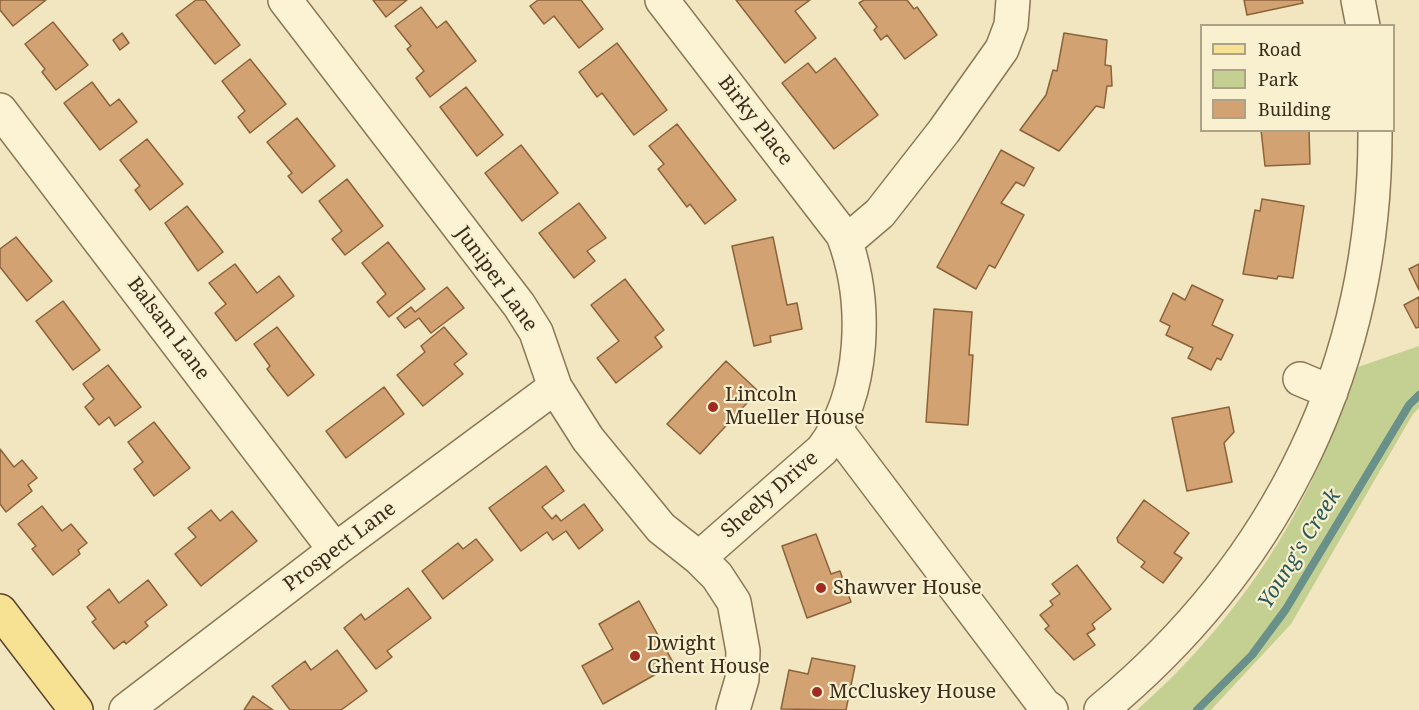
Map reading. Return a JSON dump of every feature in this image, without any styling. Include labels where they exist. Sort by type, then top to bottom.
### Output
[{"type":"main road","points":[[0,611],[76,710]]},
{"type":"street","name":"Juniper Lane","points":[[285,0],[519,305],[536,332],[555,387],[588,439],[624,486],[662,528],[699,558]]},
{"type":"street","name":"Birky Place","points":[[662,0],[843,235],[846,243]]},
{"type":"street","points":[[846,243],[880,213],[944,131],[1002,49],[1011,25],[1013,0]]},
{"type":"street","points":[[1358,0],[1363,24]]},
{"type":"street","name":"Balsam Lane","points":[[0,110],[335,550]]},
{"type":"street","points":[[1101,710],[1143,676],[1179,640],[1232,575],[1257,540],[1289,486],[1317,429],[1331,392],[1356,308],[1368,246],[1376,170],[1375,132]]},
{"type":"street","name":"Sheely Drive","points":[[699,558],[822,450],[837,431],[852,384],[858,342],[858,303],[846,243]]},
{"type":"street","points":[[1300,379],[1331,392]]},
{"type":"street","name":"Prospect Lane","points":[[126,710],[335,550],[555,387]]},
{"type":"street","points":[[837,431],[1044,705],[1051,710]]},
{"type":"street","points":[[699,558],[717,576],[734,602],[740,624],[743,651],[742,679],[733,710]]},
{"type":"green space","points":[[1419,346],[1419,408],[1413,414],[1291,624],[1211,710],[1137,710],[1208,639],[1268,560],[1317,470],[1358,367]]},
{"type":"building","points":[[0,0],[46,0],[13,26],[0,10]]},
{"type":"building","points":[[196,0],[205,0],[240,45],[215,64],[176,15]]},
{"type":"building","points":[[373,0],[407,0],[386,17]]},
{"type":"building","points":[[538,0],[581,0],[603,29],[579,48],[554,16],[544,24],[530,6]]},
{"type":"building","points":[[736,0],[810,0],[795,11],[816,38],[785,63]]},
{"type":"building","points":[[864,0],[907,0],[914,9],[917,7],[937,35],[905,59],[887,35],[881,40],[874,30],[877,27],[859,3]]},
{"type":"building","points":[[1244,0],[1302,0],[1303,3],[1247,15]]},
{"type":"building","points":[[421,7],[437,28],[446,21],[476,61],[430,97],[416,78],[424,71],[407,49],[411,46],[395,26]]},
{"type":"building","points":[[53,22],[88,65],[56,90],[42,72],[45,69],[25,44]]},
{"type":"building","points":[[122,33],[129,43],[120,50],[113,40]]},
{"type":"building","points":[[1064,33],[1107,40],[1105,65],[1111,66],[1112,86],[1107,86],[1104,108],[1096,106],[1059,151],[1020,130],[1046,95],[1053,70],[1057,71]]},
{"type":"building","points":[[617,43],[667,110],[634,135],[602,93],[597,97],[579,72]]},
{"type":"building","points":[[835,58],[878,115],[834,149],[782,83],[808,63],[816,73]]},
{"type":"building","points":[[250,59],[286,104],[250,133],[238,117],[245,111],[222,81]]},
{"type":"building","points":[[92,82],[110,106],[119,99],[137,122],[100,150],[64,103]]},
{"type":"building","points":[[466,87],[503,135],[477,156],[440,107]]},
{"type":"building","points":[[297,118],[335,166],[302,193],[288,176],[292,173],[267,142]]},
{"type":"building","points":[[677,124],[736,200],[705,224],[690,204],[687,207],[658,169],[664,164],[649,146]]},
{"type":"building","points":[[1261,132],[1309,132],[1310,164],[1265,166]]},
{"type":"building","points":[[147,139],[183,184],[150,210],[135,190],[140,186],[120,160]]},
{"type":"building","points":[[521,145],[558,193],[522,221],[485,173]]},
{"type":"building","points":[[1001,150],[1034,168],[1024,186],[1016,182],[1001,203],[1024,215],[995,268],[989,265],[976,289],[937,267]]},
{"type":"building","points":[[347,179],[383,226],[345,255],[332,239],[342,231],[319,201]]},
{"type":"building","points":[[1262,199],[1304,206],[1293,278],[1278,276],[1277,279],[1243,274],[1255,210],[1260,211]]},
{"type":"building","points":[[579,203],[606,238],[587,251],[595,261],[574,278],[539,233]]},
{"type":"building","points":[[187,206],[223,252],[198,271],[165,223]]},
{"type":"building","points":[[16,237],[52,281],[27,301],[0,267],[0,249]]},
{"type":"building","points":[[773,237],[787,305],[797,303],[802,329],[770,336],[771,342],[754,346],[732,246]]},
{"type":"building","points":[[388,242],[425,289],[389,317],[377,302],[386,294],[362,263]]},
{"type":"building","points":[[235,264],[257,293],[279,276],[294,296],[236,341],[215,313],[226,304],[209,283]]},
{"type":"building","points":[[1419,264],[1419,290],[1409,269]]},
{"type":"building","points":[[625,279],[664,330],[655,337],[662,347],[616,383],[597,358],[619,341],[591,305]]},
{"type":"building","points":[[1192,285],[1223,300],[1212,325],[1233,335],[1221,360],[1217,358],[1211,370],[1188,358],[1193,348],[1166,335],[1170,326],[1160,321],[1173,293],[1185,300]]},
{"type":"building","points":[[447,287],[464,308],[431,333],[419,318],[405,328],[397,318],[411,307],[415,312]]},
{"type":"building","points":[[1419,297],[1419,327],[1416,328],[1404,305]]},
{"type":"building","points":[[63,301],[100,350],[73,370],[36,321]]},
{"type":"building","points":[[934,309],[972,312],[969,355],[973,355],[968,425],[926,422]]},
{"type":"building","points":[[277,327],[314,375],[288,396],[267,369],[270,366],[254,344]]},
{"type":"building","points":[[444,327],[467,354],[454,364],[463,374],[423,406],[397,375],[425,352],[421,346]]},
{"type":"building","name":"Lincoln Mueller House","points":[[726,361],[758,391],[700,454],[667,424]]},
{"type":"building","points":[[108,365],[141,407],[115,426],[109,417],[99,425],[85,407],[94,399],[83,384]]},
{"type":"building","points":[[384,387],[404,414],[346,458],[326,431]]},
{"type":"building","points":[[1229,407],[1234,432],[1224,443],[1232,482],[1187,491],[1172,418]]},
{"type":"building","points":[[154,422],[190,468],[154,496],[134,469],[143,462],[128,442]]},
{"type":"building","points":[[0,449],[14,467],[22,460],[37,478],[28,485],[32,491],[6,512],[0,504]]},
{"type":"building","points":[[546,466],[564,491],[542,507],[552,519],[556,515],[561,521],[584,504],[603,530],[579,549],[566,531],[553,540],[547,532],[521,551],[489,508]]},
{"type":"building","points":[[1144,500],[1189,533],[1174,553],[1182,558],[1163,583],[1141,567],[1145,562],[1118,542],[1117,538]]},
{"type":"building","points":[[42,506],[62,531],[71,524],[87,543],[78,550],[80,554],[53,575],[32,549],[36,546],[18,524]]},
{"type":"building","points":[[211,510],[220,521],[232,511],[257,541],[201,586],[175,554],[196,537],[188,528]]},
{"type":"building","name":"Shawver House","points":[[816,534],[831,574],[840,571],[851,602],[807,618],[782,546]]},
{"type":"building","points":[[476,539],[493,560],[443,599],[422,571],[458,543],[463,549]]},
{"type":"building","points":[[1077,565],[1111,609],[1092,624],[1095,629],[1087,634],[1095,645],[1074,660],[1045,629],[1049,626],[1040,615],[1053,605],[1050,601],[1060,594],[1052,584]]},
{"type":"building","points":[[148,580],[167,605],[145,622],[148,626],[126,644],[124,641],[114,649],[92,622],[96,619],[87,607],[109,589],[119,603]]},
{"type":"building","points":[[408,588],[431,618],[387,651],[392,657],[376,669],[344,628],[361,614],[365,620]]},
{"type":"building","name":"Dwight Ghent House","points":[[639,601],[674,664],[603,704],[582,666],[613,649],[599,624]]},
{"type":"building","points":[[337,650],[367,691],[341,710],[290,710],[272,686],[305,661],[311,670]]},
{"type":"building","name":"McCluskey House","points":[[812,658],[855,666],[846,710],[781,709],[789,670],[808,674]]},
{"type":"building","points":[[253,696],[273,710],[244,710]]},
{"type":"waterway","name":"Young's Creek","points":[[1197,710],[1252,655],[1286,609],[1409,405],[1419,395]]},
{"type":"place","name":"Lincoln Mueller House","points":[[713,407]]},
{"type":"place","name":"Shawver House","points":[[821,588]]},
{"type":"place","name":"Dwight Ghent House","points":[[635,656]]},
{"type":"place","name":"McCluskey House","points":[[817,692]]}]
